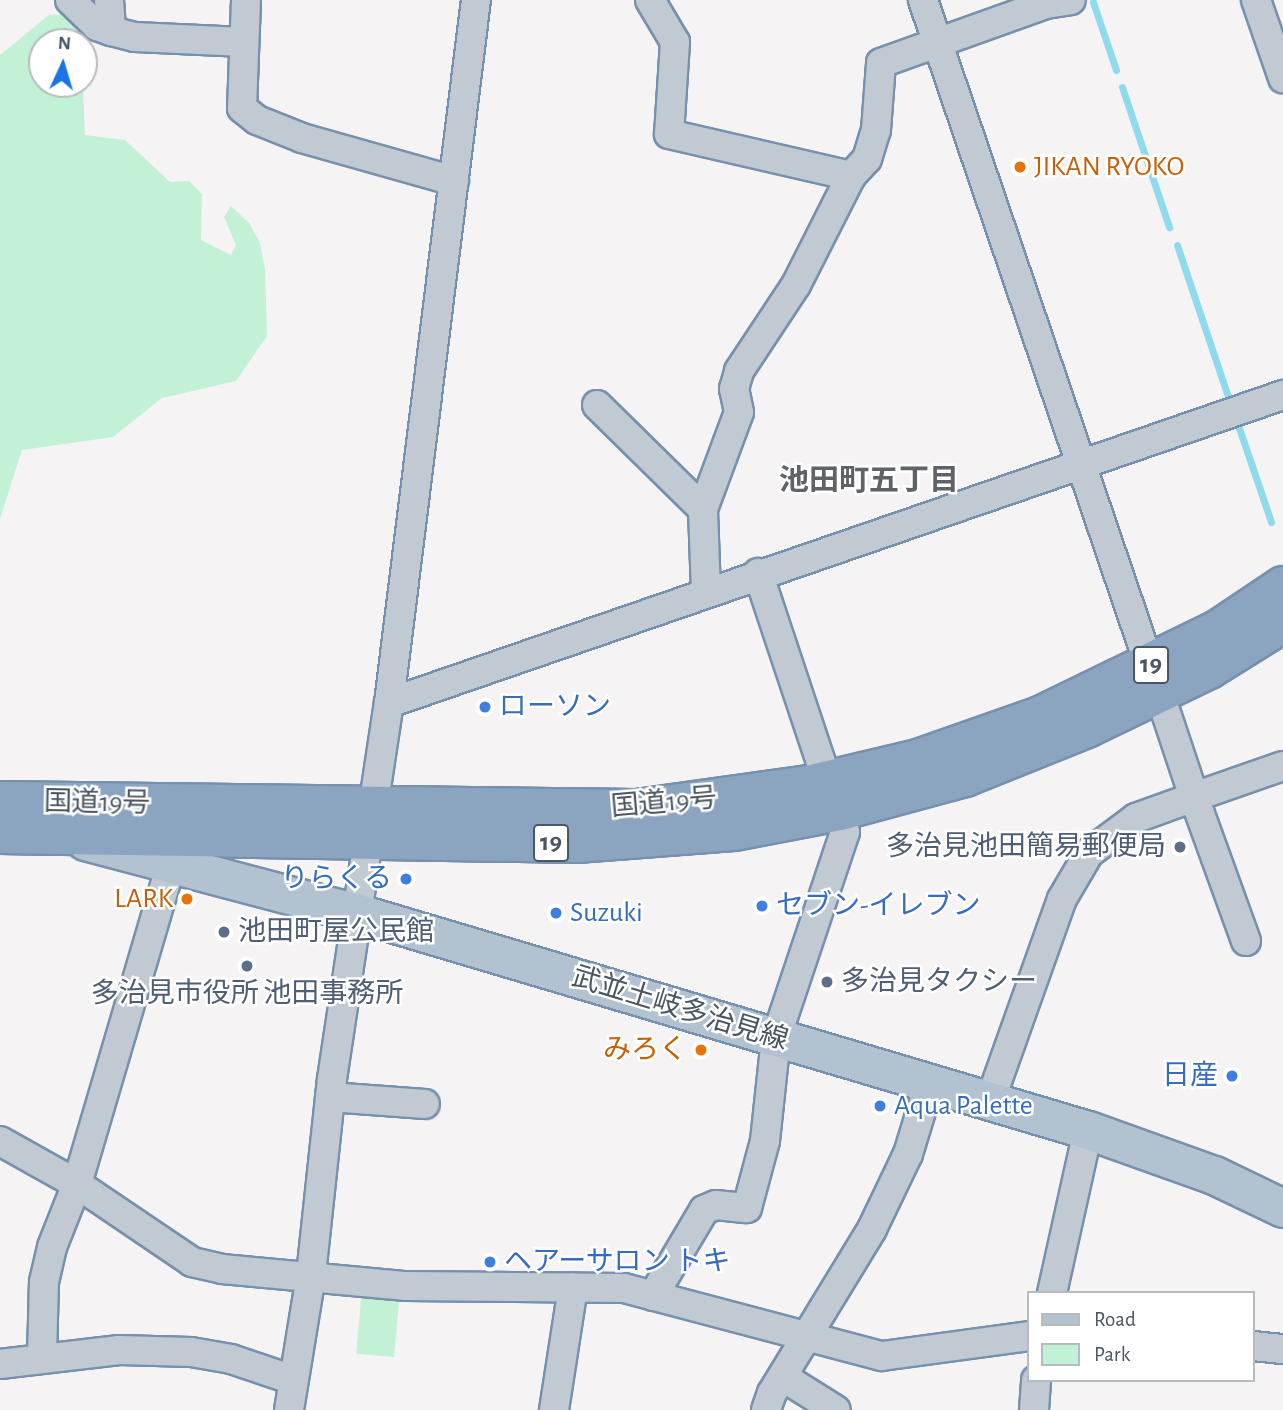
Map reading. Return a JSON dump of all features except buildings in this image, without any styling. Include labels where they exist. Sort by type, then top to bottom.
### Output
[{"type":"highway","name":"国道19号","points":[[0,834],[369,842],[659,838],[734,831],[833,796],[918,759],[1040,716],[1207,635],[1283,586]]},
{"type":"highway","name":"国道19号","points":[[0,801],[636,809],[833,796],[965,777],[1087,728],[1209,669],[1283,623]]},
{"type":"main road","name":"武並土岐多治見線","points":[[69,836],[170,867],[198,868],[359,913],[1088,1130],[1214,1175],[1283,1208]]},
{"type":"street","points":[[69,0],[97,26],[135,37],[244,42]]},
{"type":"street","points":[[109,0],[111,31]]},
{"type":"street","points":[[246,0],[242,108],[257,120],[302,138],[454,181]]},
{"type":"street","points":[[289,1410],[311,1275],[330,1097],[389,703],[476,0]]},
{"type":"street","points":[[650,0],[675,42],[669,134],[851,176]]},
{"type":"street","points":[[923,0],[1145,652]]},
{"type":"street","points":[[706,593],[703,509],[739,412],[734,389],[739,371],[796,285],[851,176],[867,159],[876,130],[881,63],[1046,4],[1071,0]]},
{"type":"street","points":[[1256,0],[1283,78]]},
{"type":"street","points":[[389,703],[1080,461],[1283,394]]},
{"type":"street","points":[[597,405],[703,509]]},
{"type":"street","points":[[653,1296],[704,1210],[716,1205],[747,1208],[765,1141],[776,1038],[845,832],[758,573]]},
{"type":"street","points":[[1166,713],[1246,941]]},
{"type":"street","points":[[990,1101],[1062,899],[1089,853],[1136,818],[1283,766]]},
{"type":"street","points":[[42,1357],[44,1282],[52,1247],[77,1184],[170,867]]},
{"type":"street","points":[[766,1410],[890,1192],[908,1154],[930,1083]]},
{"type":"street","points":[[330,1097],[425,1104]]},
{"type":"street","points":[[1052,1291],[1088,1130]]},
{"type":"street","points":[[0,1141],[77,1184],[191,1262],[222,1269],[311,1275],[406,1286],[624,1288],[882,1356],[1028,1336]]},
{"type":"street","points":[[554,1410],[573,1287]]},
{"type":"street","points":[[1255,1346],[1283,1349]]},
{"type":"street","points":[[0,1364],[119,1350],[191,1352],[231,1359],[293,1380]]},
{"type":"street","points":[[783,1377],[836,1410]]},
{"type":"street","points":[[1034,1410],[1036,1382]]},
{"type":"green space","points":[[64,14],[79,28],[33,28],[49,15]]},
{"type":"green space","points":[[28,32],[28,98],[84,98],[85,135],[125,140],[170,182],[189,181],[202,194],[201,240],[231,255],[236,245],[224,217],[231,206],[249,223],[260,243],[265,269],[267,336],[236,381],[162,398],[113,437],[22,450],[0,519],[0,55]]},
{"type":"green space","points":[[362,1288],[400,1291],[394,1357],[356,1354]]},
{"type":"waterway","points":[[1093,2],[1116,70]]},
{"type":"waterway","points":[[1122,87],[1169,227]]},
{"type":"waterway","points":[[1177,245],[1227,394]]},
{"type":"waterway","points":[[1236,419],[1271,522]]},
{"type":"place","name":"JIKAN RYOKO","points":[[1020,167]]},
{"type":"place","name":"ローソン","points":[[485,707]]},
{"type":"place","name":"多治見池田簡易郵便局","points":[[1180,847]]},
{"type":"place","name":"りらくる","points":[[406,879]]},
{"type":"place","name":"LARK","points":[[187,899]]},
{"type":"place","name":"セブン-イレブン","points":[[762,906]]},
{"type":"place","name":"Suzuki","points":[[556,913]]},
{"type":"place","name":"池田町屋公民館","points":[[224,932]]},
{"type":"place","name":"多治見市役所 池田事務所","points":[[247,966]]},
{"type":"place","name":"多治見タクシー","points":[[827,982]]},
{"type":"place","name":"みろく","points":[[701,1050]]},
{"type":"place","name":"日産","points":[[1232,1076]]},
{"type":"place","name":"Aqua Palette","points":[[880,1106]]},
{"type":"place","name":"ヘアーサロン トキ","points":[[490,1262]]},
{"type":"district","name":"池田町五丁目","points":[[869,481]]}]
